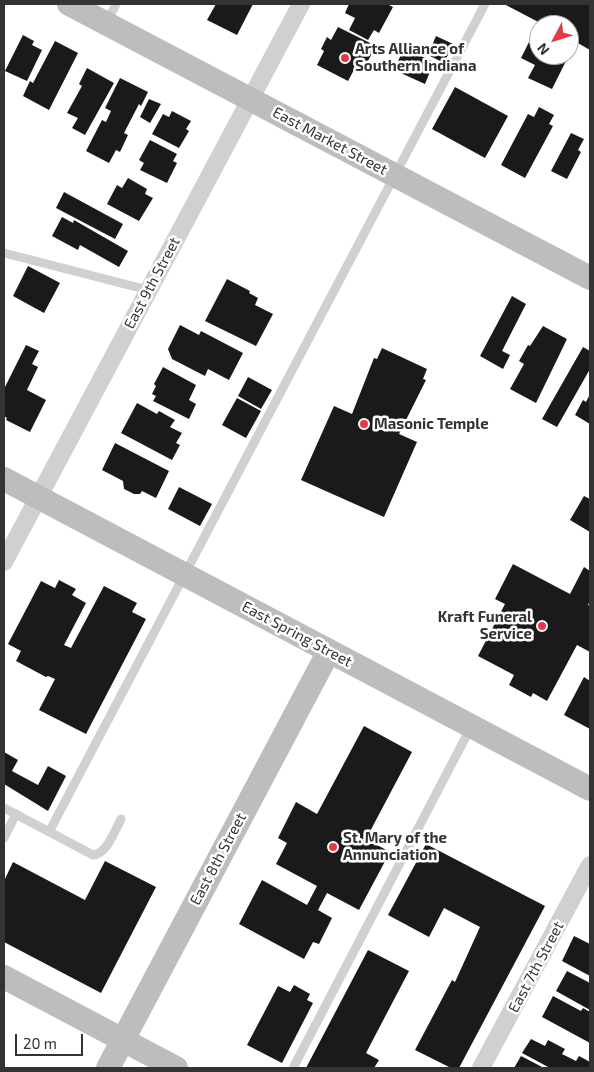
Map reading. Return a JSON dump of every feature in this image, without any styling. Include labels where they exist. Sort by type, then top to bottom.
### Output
[{"type":"street","name":"East Market Street","points":[[69,4],[111,14],[250,98],[590,278]]},
{"type":"street","name":"East 9th Street","points":[[4,562],[301,4]]},
{"type":"street","name":"East Spring Street","points":[[4,479],[590,789]]},
{"type":"street","name":"East 8th Street","points":[[108,1068],[329,651]]},
{"type":"street","name":"East 7th Street","points":[[481,1068],[590,865]]},
{"type":"street","points":[[4,977],[176,1068]]},
{"type":"lane","points":[[49,832],[485,4]]},
{"type":"lane","points":[[4,253],[148,290]]},
{"type":"lane","points":[[293,1068],[472,726]]},
{"type":"lane","points":[[4,808],[94,855],[104,850],[121,819]]},
{"type":"lane","points":[[4,838],[16,814]]},
{"type":"building","points":[[216,4],[253,4],[237,35],[207,20]]},
{"type":"building","points":[[349,4],[387,4],[393,7],[379,33],[374,30],[368,40],[349,30],[355,18],[345,13]]},
{"type":"building","points":[[504,4],[590,4],[590,50],[579,44],[579,15],[529,15],[529,17]]},
{"type":"building","name":"Arts Alliance of Southern Indiana","points":[[338,27],[376,46],[362,72],[355,68],[348,81],[317,65],[324,51],[321,49],[327,37],[331,40]]},
{"type":"building","points":[[23,35],[34,41],[32,45],[42,50],[27,81],[5,71]]},
{"type":"building","points":[[436,36],[453,44],[444,63],[428,55]]},
{"type":"building","points":[[55,41],[78,53],[49,110],[23,96],[30,81],[33,83]]},
{"type":"building","points":[[529,42],[529,62],[521,58]]},
{"type":"building","points":[[404,48],[434,62],[425,84],[394,70]]},
{"type":"building","points":[[535,65],[564,65],[552,89],[528,78]]},
{"type":"building","points":[[87,68],[114,83],[85,135],[72,128],[78,118],[67,113],[82,86],[79,84]]},
{"type":"building","points":[[120,78],[148,92],[141,106],[139,104],[124,133],[128,135],[120,152],[116,150],[109,163],[86,151],[102,120],[106,122],[111,111],[105,108]]},
{"type":"building","points":[[455,87],[508,116],[485,158],[432,129]]},
{"type":"building","points":[[149,99],[161,104],[150,123],[140,117]]},
{"type":"building","points":[[539,107],[554,115],[549,124],[553,126],[525,178],[501,165],[528,114],[534,117]]},
{"type":"building","points":[[172,111],[191,121],[186,129],[189,131],[179,148],[152,134],[163,114],[169,117]]},
{"type":"building","points":[[571,133],[584,139],[578,150],[581,152],[567,179],[551,171]]},
{"type":"building","points":[[150,140],[177,154],[173,161],[177,163],[167,183],[140,170],[144,163],[139,160]]},
{"type":"building","points":[[128,178],[147,189],[145,194],[153,198],[139,221],[107,204],[117,185],[122,188]]},
{"type":"building","points":[[64,192],[123,224],[115,239],[56,208]]},
{"type":"building","points":[[62,217],[73,223],[74,220],[128,251],[119,267],[80,245],[78,250],[52,236]]},
{"type":"building","points":[[28,266],[60,283],[44,313],[13,296]]},
{"type":"building","points":[[227,279],[250,291],[249,293],[258,298],[255,305],[273,314],[256,346],[205,321]]},
{"type":"building","points":[[512,296],[526,304],[502,351],[510,355],[503,369],[480,356]]},
{"type":"building","points":[[180,325],[199,335],[201,331],[243,353],[229,380],[208,369],[205,376],[172,359],[168,349]]},
{"type":"building","points":[[543,326],[567,339],[536,403],[510,389],[524,364],[519,361],[528,345],[530,346]]},
{"type":"building","points":[[26,345],[39,351],[32,364],[38,367],[27,390],[46,400],[30,432],[6,420],[7,418],[4,416],[4,389]]},
{"type":"building","points":[[583,347],[590,351],[590,369],[557,427],[542,419]]},
{"type":"building","name":"Masonic Temple","points":[[382,348],[427,369],[423,379],[426,380],[399,434],[417,442],[384,517],[301,480],[334,406],[352,414],[374,358],[377,359]]},
{"type":"building","points":[[163,367],[196,385],[189,400],[196,404],[189,419],[153,401],[156,396],[152,394],[156,386],[154,384]]},
{"type":"building","points":[[248,377],[272,390],[261,409],[238,396]]},
{"type":"building","points":[[590,394],[590,424],[575,415],[583,400],[586,402]]},
{"type":"building","points":[[237,398],[261,411],[246,438],[222,425]]},
{"type":"building","points":[[137,403],[157,414],[159,411],[175,420],[170,427],[182,433],[176,443],[180,445],[172,460],[121,433]]},
{"type":"building","points":[[115,443],[169,471],[156,498],[142,491],[140,494],[134,494],[124,489],[123,481],[102,470]]},
{"type":"building","points":[[179,487],[212,504],[200,526],[168,509]]},
{"type":"building","points":[[584,496],[590,499],[590,532],[570,520]]},
{"type":"building","name":"Kraft Funeral Service","points":[[513,564],[570,594],[584,567],[590,571],[590,601],[588,605],[590,606],[590,652],[577,645],[547,701],[533,693],[531,697],[509,685],[514,675],[478,656],[505,604],[495,599]]},
{"type":"building","points":[[59,580],[76,589],[72,595],[86,603],[64,645],[71,648],[104,586],[137,603],[132,612],[146,619],[86,734],[39,710],[55,679],[46,677],[16,661],[21,651],[8,644],[41,581],[55,588]]},
{"type":"building","points":[[584,677],[590,681],[590,729],[564,715]]},
{"type":"building","name":"St. Mary of the Annunciation","points":[[364,726],[412,752],[366,839],[390,852],[359,910],[327,893],[318,910],[332,918],[319,944],[313,942],[304,959],[239,924],[262,880],[307,905],[317,886],[276,864],[287,843],[278,838],[296,802],[317,814]]},
{"type":"building","points":[[4,752],[18,760],[12,771],[38,785],[48,766],[66,776],[48,811],[4,784]]},
{"type":"building","points":[[426,844],[545,906],[459,1068],[451,1068],[415,1050],[452,980],[455,982],[480,927],[444,908],[429,937],[388,915]]},
{"type":"building","points":[[105,861],[156,887],[101,993],[4,942],[4,881],[13,862],[85,900]]},
{"type":"building","points":[[574,936],[590,944],[590,976],[562,961]]},
{"type":"building","points":[[368,950],[409,971],[366,1053],[379,1060],[374,1068],[306,1068]]},
{"type":"building","points":[[567,971],[590,983],[590,1010],[556,991]]},
{"type":"building","points":[[294,985],[310,994],[307,1000],[313,1003],[282,1063],[247,1045],[278,986],[290,992]]},
{"type":"building","points":[[553,996],[581,1011],[583,1008],[590,1012],[590,1043],[542,1017]]},
{"type":"building","points":[[531,1039],[545,1046],[548,1040],[565,1049],[562,1054],[576,1061],[579,1056],[590,1062],[590,1067],[550,1068],[522,1053]]},
{"type":"building","points":[[521,1056],[544,1068],[514,1068]]},
{"type":"place","name":"Arts Alliance of Southern Indiana","points":[[345,58]]},
{"type":"place","name":"Masonic Temple","points":[[364,424]]},
{"type":"place","name":"Kraft Funeral Service","points":[[542,626]]},
{"type":"place","name":"St. Mary of the Annunciation","points":[[333,847]]}]
